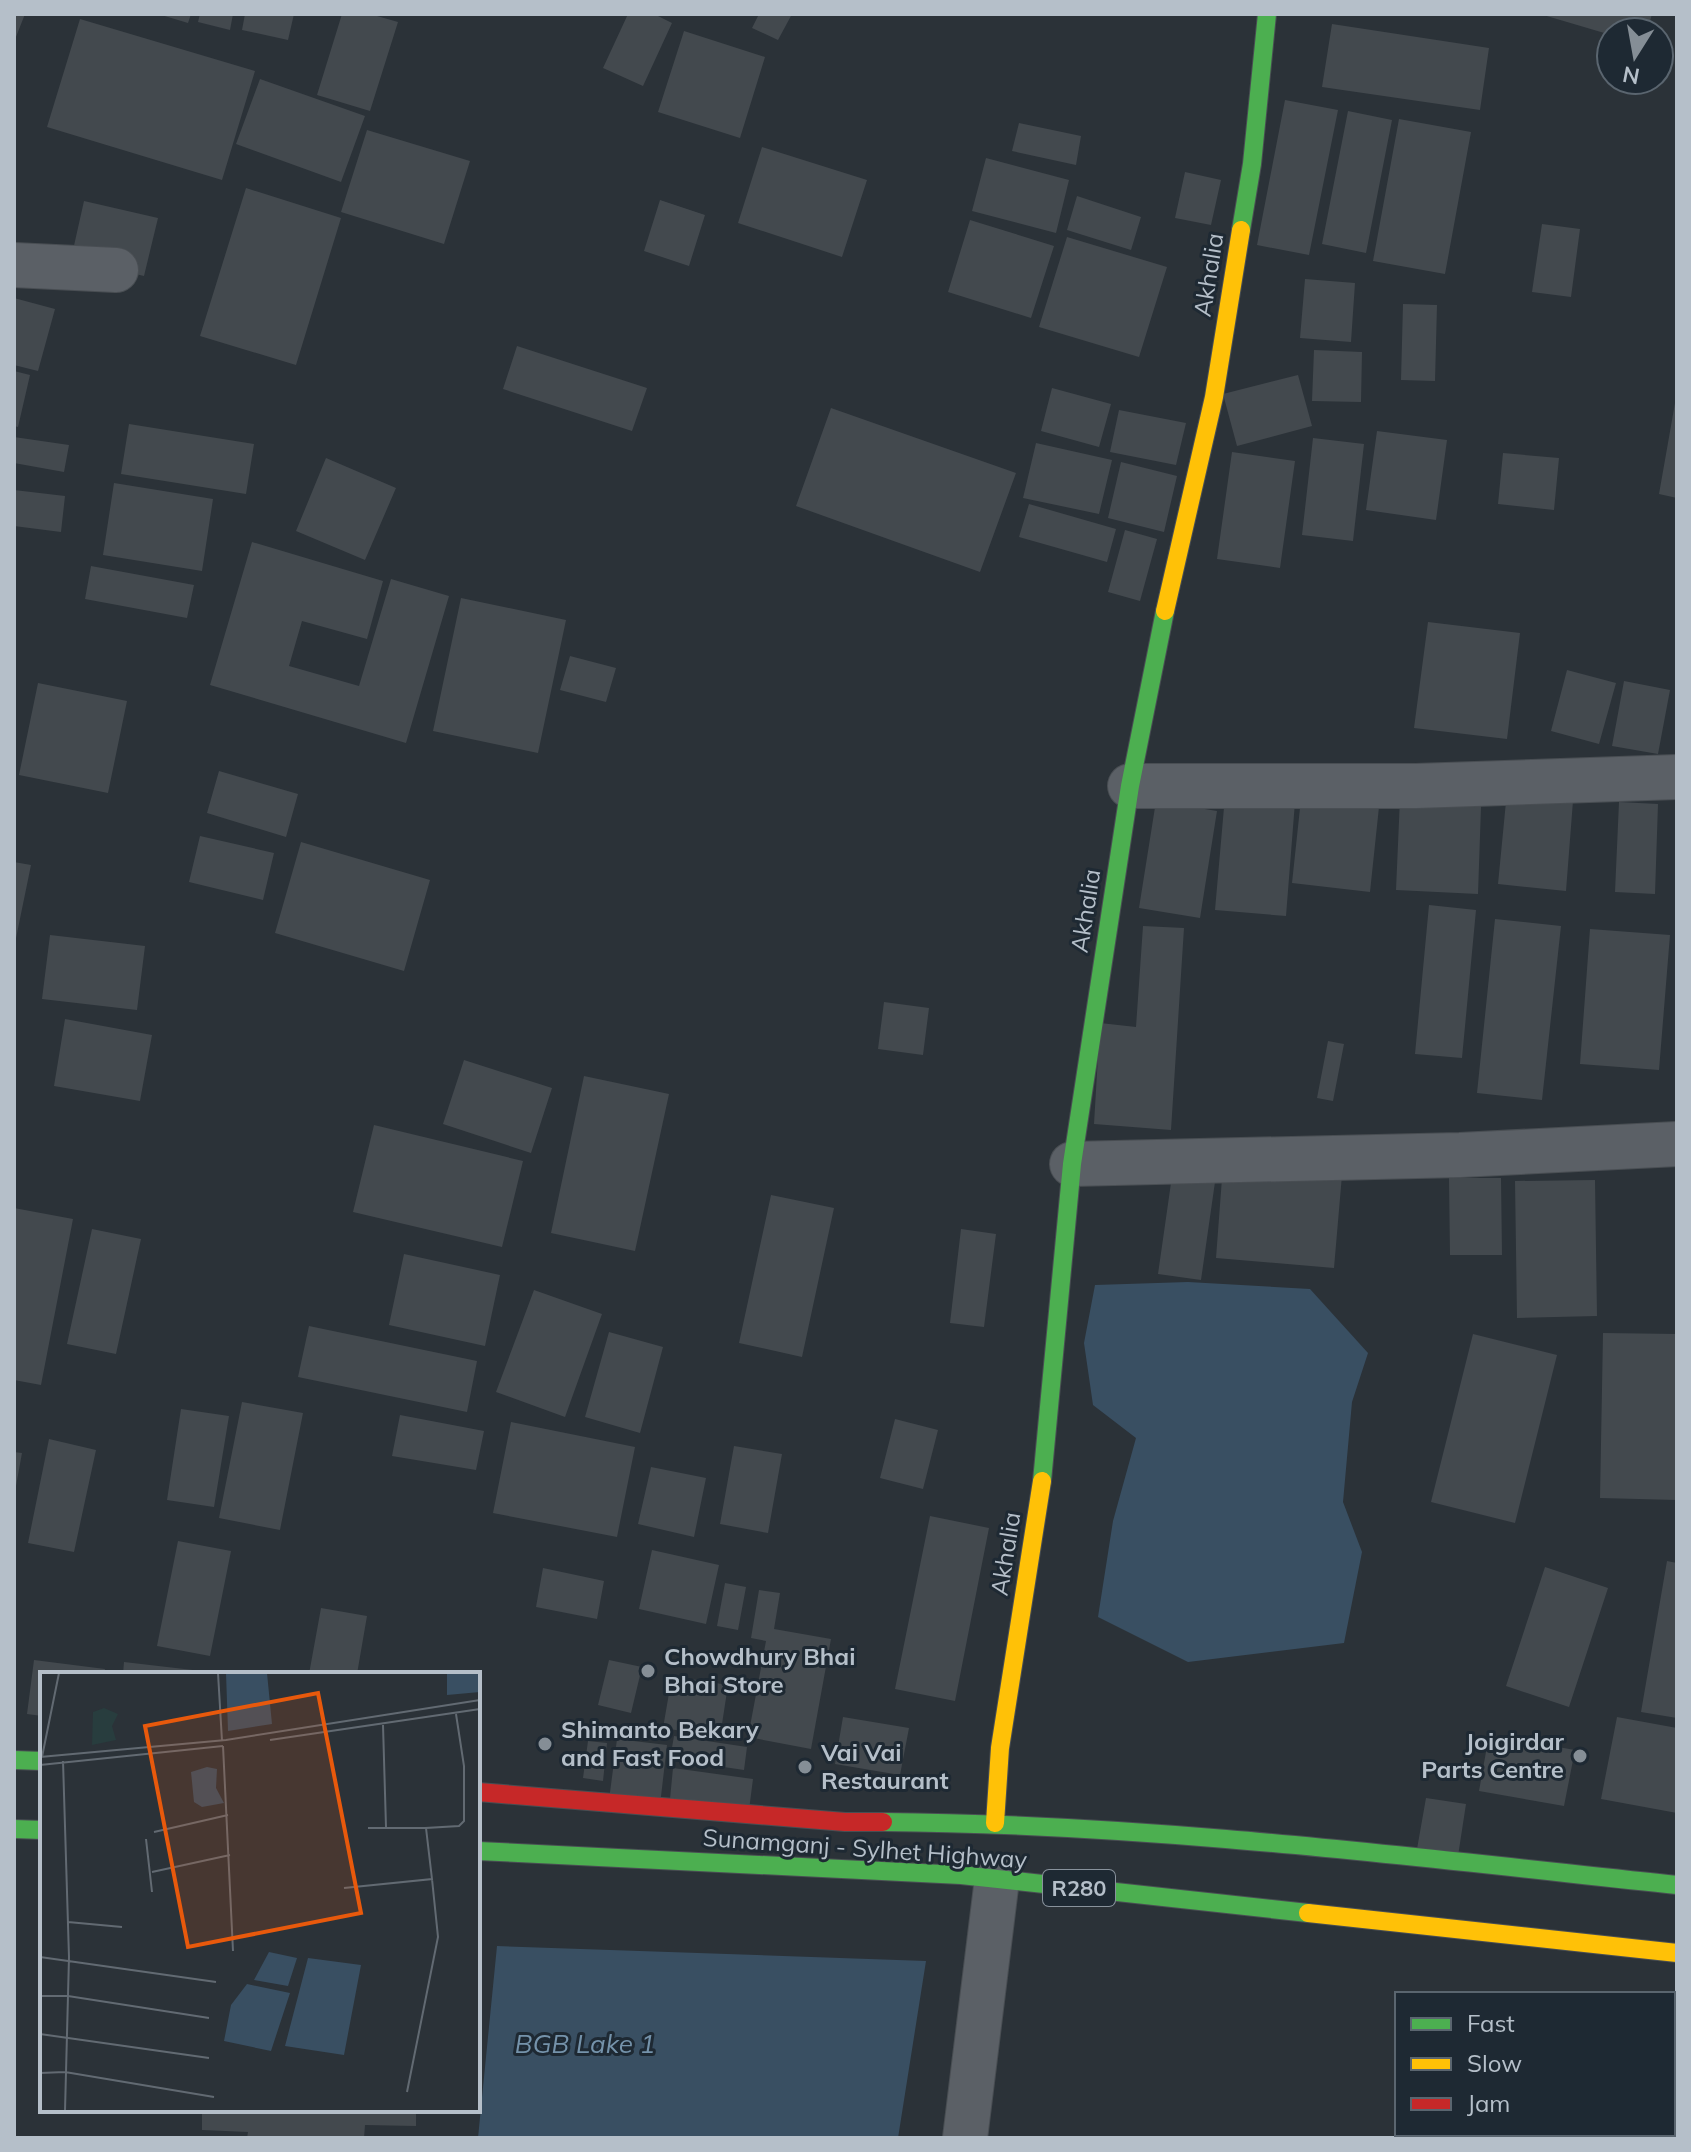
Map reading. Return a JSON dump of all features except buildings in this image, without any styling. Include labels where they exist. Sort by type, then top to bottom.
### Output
[{"type":"main road","name":"Akhalia","points":[[995,1823],[1000,1748],[1045,1460],[1072,1164],[1147,693],[1214,397],[1252,164],[1267,14]]},
{"type":"main road","points":[[14,1760],[40,1761]]},
{"type":"main road","name":"Sunamganj - Sylhet Highway","points":[[480,1792],[845,1822],[995,1823],[1230,1838],[1677,1885]]},
{"type":"main road","points":[[14,1829],[40,1830]]},
{"type":"main road","name":"Sunamganj - Sylhet Highway","points":[[480,1851],[961,1875],[1677,1953]]},
{"type":"street","points":[[14,265],[116,270]]},
{"type":"street","points":[[1130,786],[1416,786],[1677,777]]},
{"type":"street","points":[[1072,1164],[1460,1155],[1677,1144]]},
{"type":"street","points":[[965,2138],[997,1879]]},
{"type":"water","points":[[1188,1282],[1310,1289],[1368,1353],[1352,1402],[1343,1502],[1362,1552],[1344,1643],[1188,1662],[1098,1617],[1113,1521],[1136,1438],[1093,1405],[1084,1343],[1095,1285]]},
{"type":"water","name":"BGB Lake 1","points":[[497,1946],[926,1961],[898,2138],[478,2138]]},
{"type":"traffic: fast","points":[[1241,230],[1252,164],[1267,14]]},
{"type":"traffic: fast","points":[[1042,1481],[1072,1164],[1130,786],[1165,611]]},
{"type":"traffic: fast","points":[[14,1760],[40,1761]]},
{"type":"traffic: fast","points":[[883,1822],[1182,1835],[1677,1885]]},
{"type":"traffic: fast","points":[[14,1829],[40,1830]]},
{"type":"traffic: fast","points":[[480,1851],[961,1875],[1308,1913]]},
{"type":"traffic: slow","points":[[1165,611],[1214,397],[1241,230]]},
{"type":"traffic: slow","points":[[995,1823],[1000,1748],[1042,1481]]},
{"type":"traffic: slow","points":[[1308,1913],[1677,1953]]},
{"type":"traffic: jam","points":[[480,1792],[845,1822],[883,1822]]},
{"type":"place","name":"Chowdhury Bhai Bhai Store","points":[[648,1671]]},
{"type":"place","name":"Shimanto Bekary and Fast Food","points":[[545,1744]]},
{"type":"place","name":"Joigirdar Parts Centre","points":[[1580,1756]]},
{"type":"place","name":"Vai Vai Restaurant","points":[[805,1767]]}]
